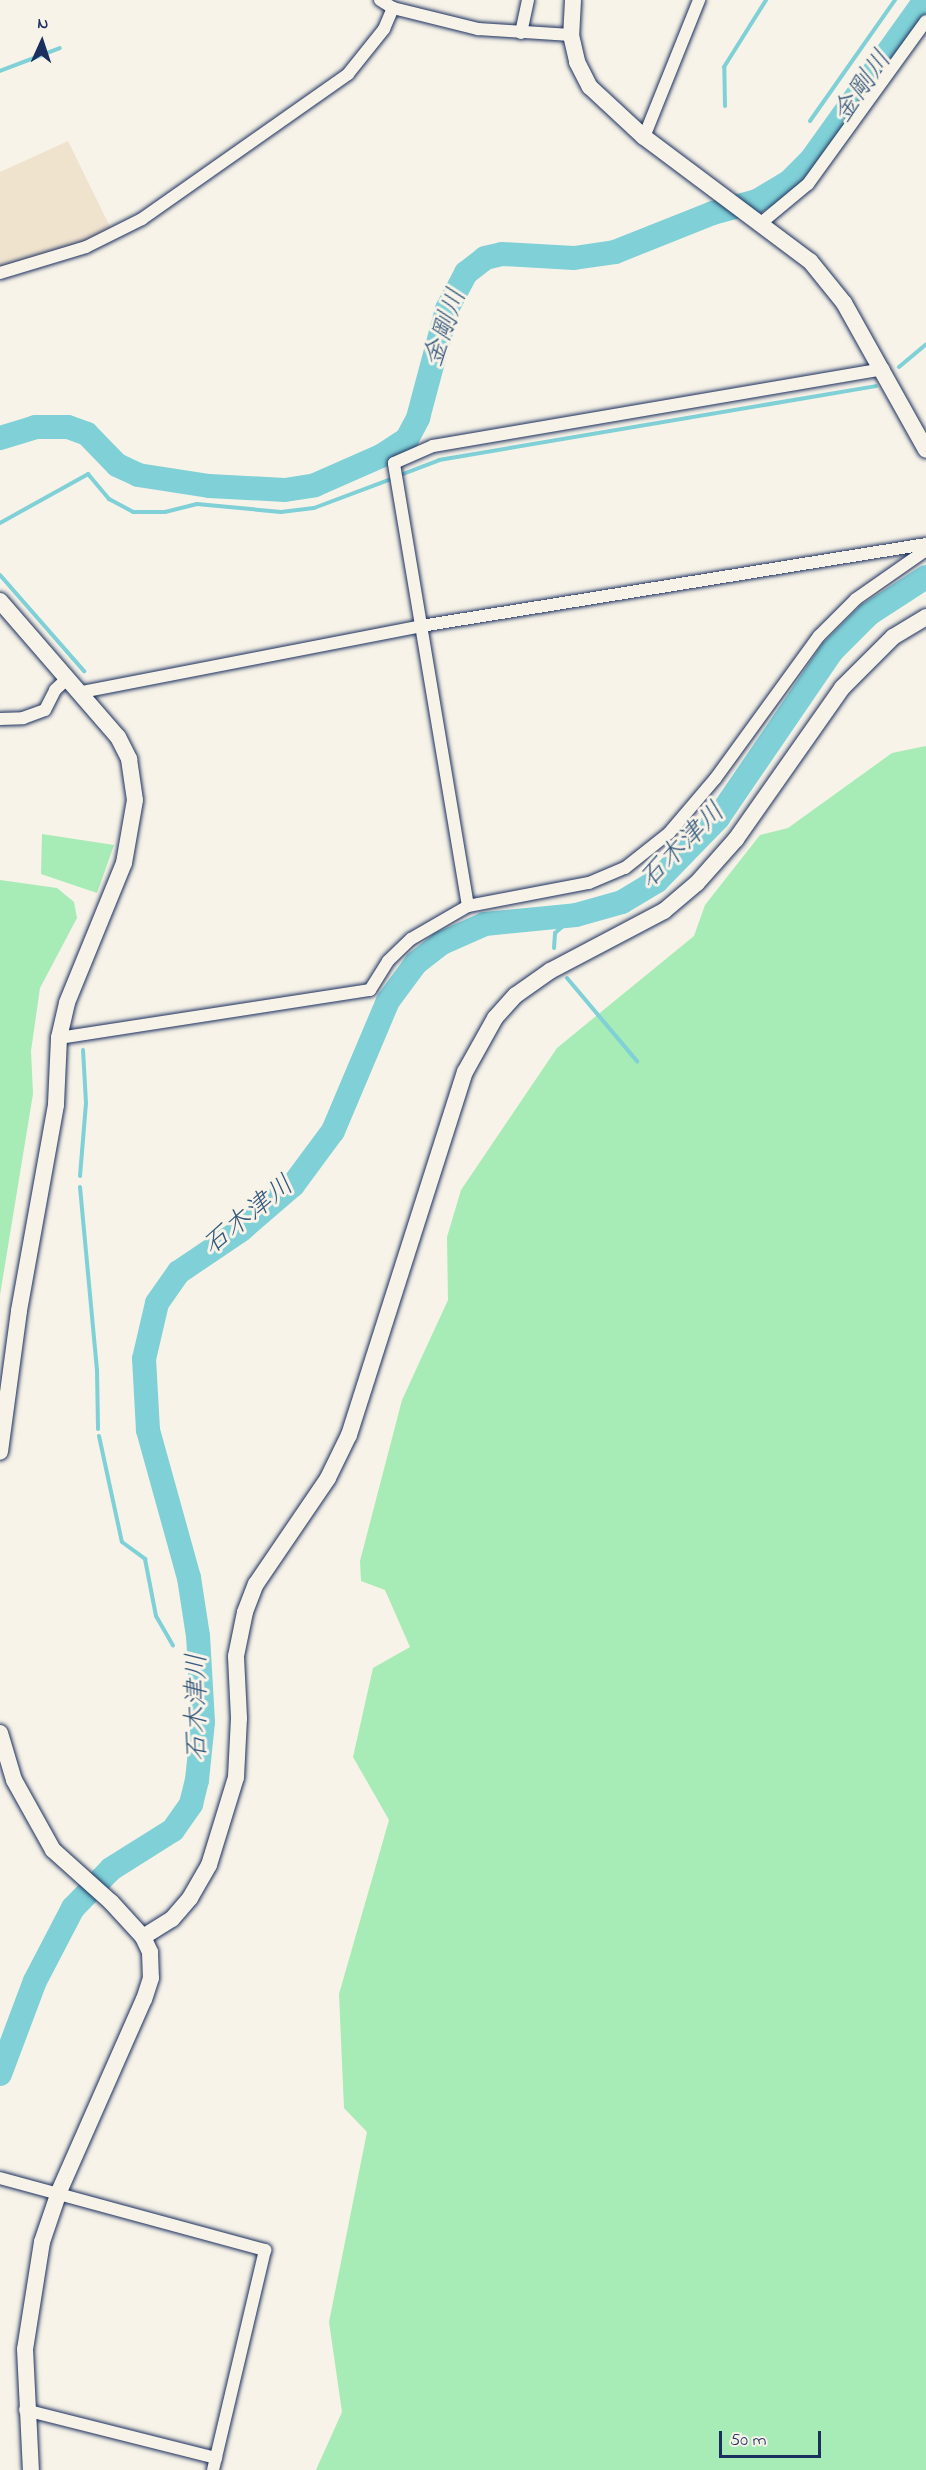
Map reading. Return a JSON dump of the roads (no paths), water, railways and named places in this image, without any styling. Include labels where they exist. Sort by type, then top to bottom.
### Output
[{"type":"street","points":[[380,0],[393,8],[478,28],[571,35]]},
{"type":"street","points":[[521,33],[528,0]]},
{"type":"street","points":[[573,0],[571,35],[577,62],[590,87],[644,137],[810,261],[844,303],[883,369],[926,450]]},
{"type":"street","points":[[644,137],[699,0]]},
{"type":"street","points":[[0,273],[86,246],[151,213],[348,74],[384,29],[393,8]]},
{"type":"street","points":[[756,220],[808,184],[926,21]]},
{"type":"street","points":[[468,906],[394,463],[433,446],[883,369]]},
{"type":"street","points":[[82,692],[421,627],[926,544]]},
{"type":"street","points":[[59,1038],[370,990],[388,962],[411,939],[468,906],[589,883],[625,868],[669,833],[707,788],[819,636],[856,599],[926,550]]},
{"type":"street","points":[[0,601],[82,692],[118,737],[129,759],[135,800],[124,863],[67,1003],[59,1038],[56,1105],[19,1311],[0,1452]]},
{"type":"street","points":[[142,1937],[172,1919],[190,1898],[209,1865],[236,1777],[239,1718],[237,1656],[245,1612],[256,1584],[328,1478],[349,1436],[465,1072],[495,1018],[516,995],[550,971],[664,911],[697,883],[736,839],[842,688],[893,637],[926,617]]},
{"type":"street","points":[[0,719],[23,718],[45,710],[55,690],[68,678]]},
{"type":"street","points":[[0,1733],[14,1780],[33,1820],[71,1870],[111,1902],[142,1937],[150,1952],[151,1978],[60,2192],[42,2242],[31,2297],[25,2349],[26,2410],[31,2470]]},
{"type":"street","points":[[0,2178],[60,2192],[265,2250],[215,2464],[26,2410]]},
{"type":"waterway","points":[[725,106],[724,67],[766,0]]},
{"type":"waterway","points":[[810,121],[895,0]]},
{"type":"waterway","name":"金剛川","points":[[0,438],[35,427],[68,427],[87,434],[117,465],[138,475],[209,486],[285,490],[315,485],[381,456],[407,439],[418,418],[447,309],[466,273],[485,258],[502,254],[574,258],[615,252],[713,213],[757,201],[789,182],[811,160],[925,0]]},
{"type":"waterway","points":[[911,20],[916,27]]},
{"type":"waterway","points":[[0,71],[60,48]]},
{"type":"waterway","points":[[899,367],[926,344]]},
{"type":"waterway","points":[[403,474],[439,460],[876,386]]},
{"type":"waterway","points":[[0,523],[88,474],[109,499],[133,512],[165,512],[197,504],[281,512],[314,508],[389,480]]},
{"type":"waterway","points":[[0,575],[84,671]]},
{"type":"waterway","name":"石木津川","points":[[0,2074],[35,1981],[73,1908],[111,1869],[173,1830],[191,1804],[197,1780],[203,1722],[198,1636],[189,1578],[148,1430],[144,1359],[157,1303],[179,1272],[241,1230],[293,1185],[333,1131],[388,1001],[416,963],[442,943],[485,924],[576,915],[622,902],[657,881],[718,818],[832,651],[869,614],[926,577]]},
{"type":"waterway","points":[[554,948],[555,933],[576,915]]},
{"type":"waterway","points":[[567,978],[637,1061]]},
{"type":"waterway","points":[[80,1176],[86,1103],[83,1050]]},
{"type":"waterway","points":[[80,1187],[97,1370],[98,1429]]},
{"type":"waterway","points":[[99,1436],[122,1542],[145,1559],[156,1616],[173,1645]]}]
